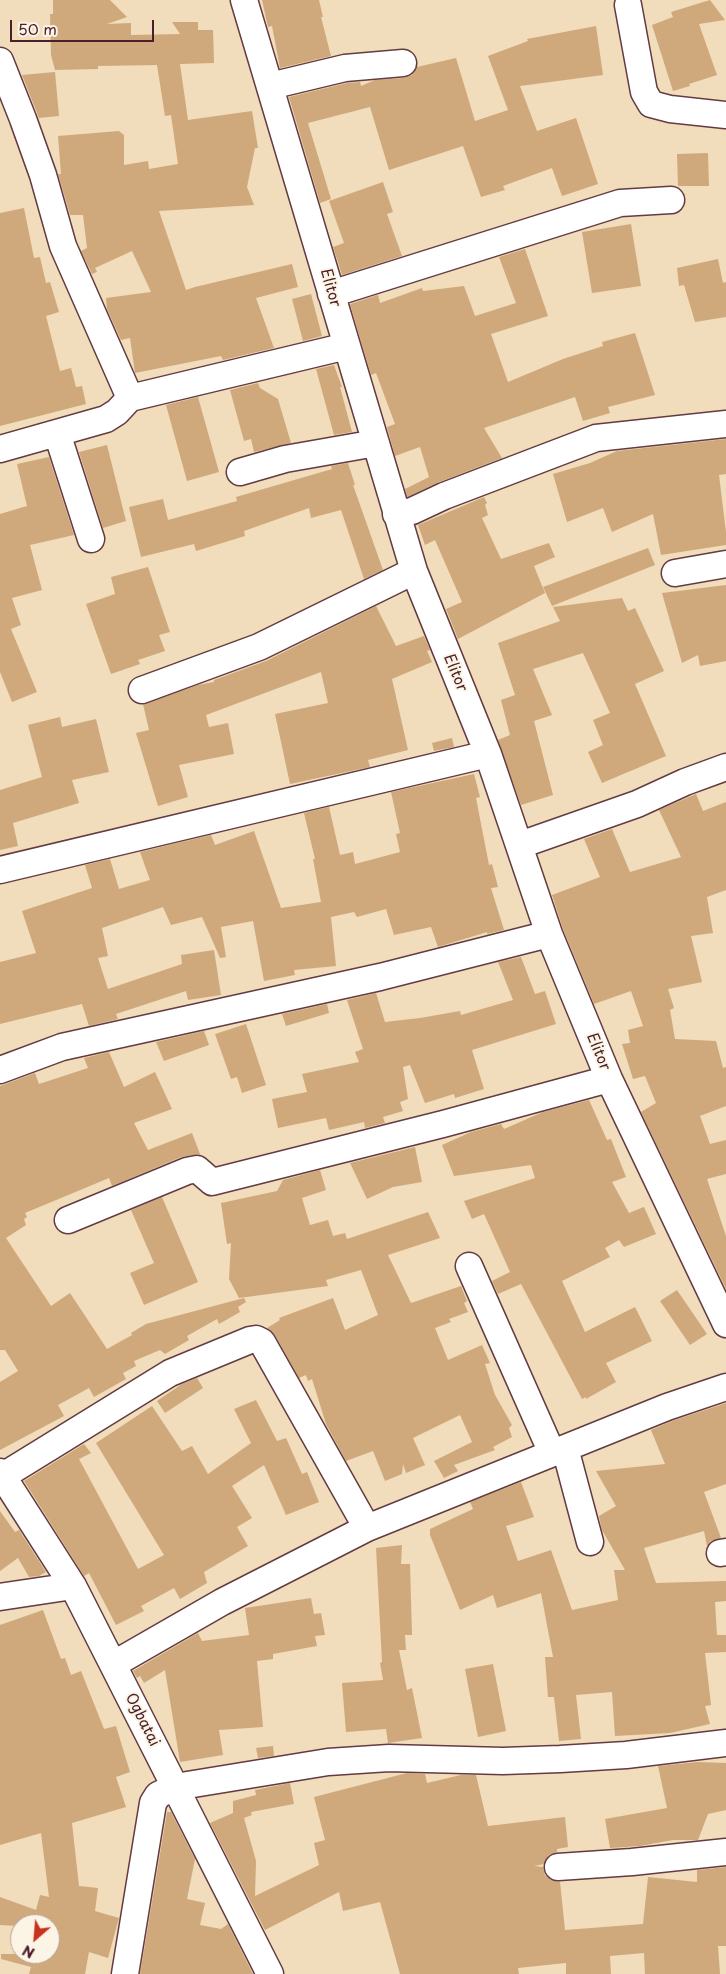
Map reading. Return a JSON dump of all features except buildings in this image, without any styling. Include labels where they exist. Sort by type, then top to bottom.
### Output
[{"type":"street","name":"Elitor","points":[[244,0],[414,571],[488,754],[550,934],[609,1078],[726,1324]]},
{"type":"street","points":[[628,4],[644,92],[652,104],[670,109],[726,115]]},
{"type":"street","points":[[0,61],[43,175],[63,246],[130,398]]},
{"type":"street","points":[[270,86],[345,68],[403,63]]},
{"type":"street","points":[[331,294],[620,203],[671,200]]},
{"type":"street","points":[[0,449],[106,419],[117,412],[130,398],[347,346]]},
{"type":"street","points":[[396,514],[412,511],[444,496],[596,438],[726,424]]},
{"type":"street","points":[[57,433],[91,539]]},
{"type":"street","points":[[240,472],[286,459],[376,443]]},
{"type":"street","points":[[675,573],[726,564]]},
{"type":"street","points":[[142,690],[259,647],[414,571]]},
{"type":"street","points":[[0,870],[488,754]]},
{"type":"street","points":[[520,845],[637,804],[685,782],[726,767]]},
{"type":"street","points":[[0,1070],[62,1047],[380,977],[550,934]]},
{"type":"street","points":[[68,1220],[187,1170],[196,1169],[212,1182],[443,1124],[609,1078]]},
{"type":"street","points":[[468,1266],[559,1451],[590,1542]]},
{"type":"street","points":[[1,1474],[170,1373],[256,1339],[262,1342],[367,1528]]},
{"type":"street","points":[[114,1664],[222,1602],[367,1528],[667,1407],[726,1388]]},
{"type":"street","name":"Ogbatai","points":[[1,1474],[73,1586],[270,1974]]},
{"type":"street","points":[[0,1597],[73,1586]]},
{"type":"street","points":[[125,1974],[153,1802],[158,1795],[176,1787],[328,1762],[389,1758],[503,1761],[560,1759],[626,1755],[726,1743]]},
{"type":"street","points":[[558,1867],[632,1862],[726,1852]]}]
